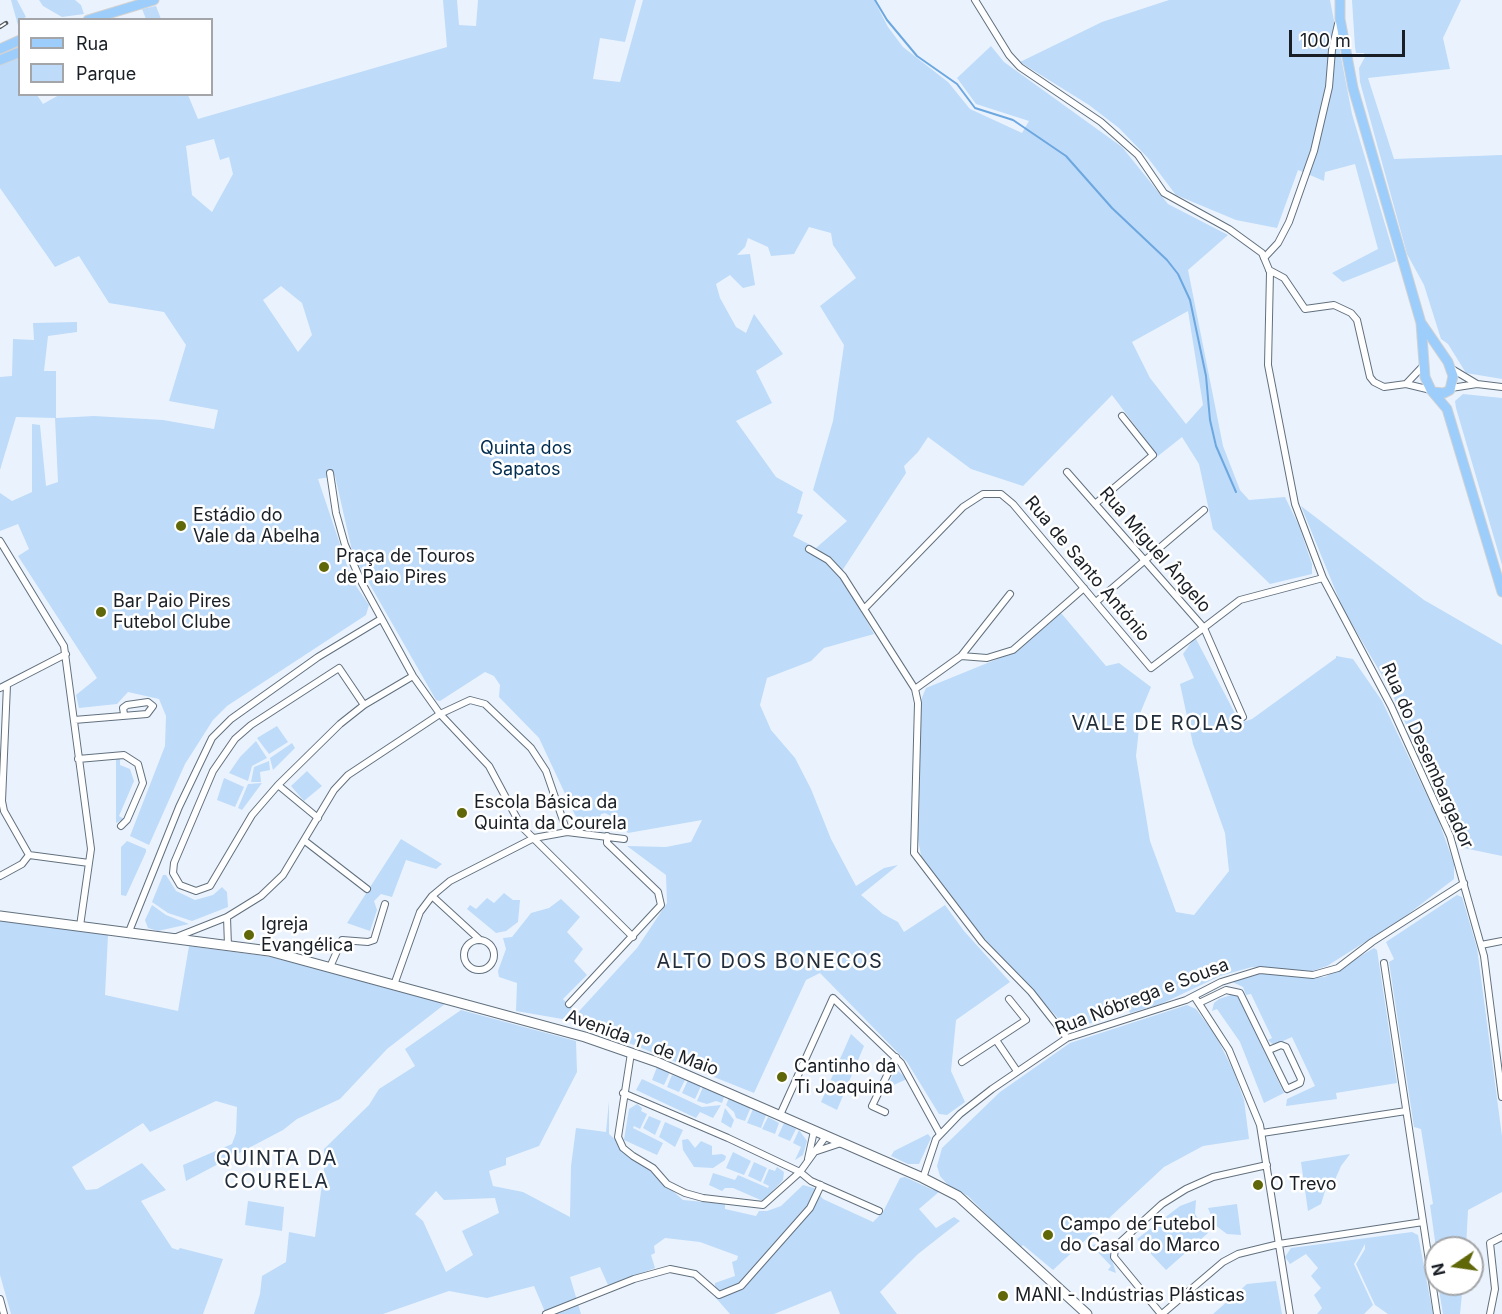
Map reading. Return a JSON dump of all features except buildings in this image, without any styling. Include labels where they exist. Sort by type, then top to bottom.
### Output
[{"type":"main road","points":[[96,18],[154,0]]},
{"type":"main road","points":[[1340,0],[1340,15],[1359,109],[1421,323],[1424,365],[1432,391],[1447,409],[1502,592]]},
{"type":"main road","points":[[107,18],[122,11]]},
{"type":"main road","points":[[0,50],[18,41]]},
{"type":"main road","points":[[0,60],[18,53]]},
{"type":"main road","points":[[1421,323],[1451,369],[1451,389],[1447,409]]},
{"type":"main road","points":[[1424,365],[1432,356],[1445,357]]},
{"type":"main road","points":[[1432,391],[1444,393],[1451,389]]},
{"type":"street","points":[[975,0],[1009,55],[1020,67],[1101,122],[1138,155],[1164,193],[1229,229],[1262,253],[1269,270],[1284,278],[1305,309],[1334,305],[1351,313],[1359,326],[1370,376],[1374,382],[1384,387],[1406,384],[1432,391]]},
{"type":"street","points":[[1264,258],[1278,243],[1289,222],[1314,151],[1329,87],[1332,50],[1340,15]]},
{"type":"street","name":"Rua do Desembargador","points":[[1269,270],[1268,365],[1295,504],[1323,578],[1391,706],[1450,836],[1481,945],[1502,1097]]},
{"type":"street","points":[[1406,384],[1424,365]]},
{"type":"street","points":[[1451,369],[1477,384]]},
{"type":"street","points":[[1451,389],[1477,384],[1502,387]]},
{"type":"street","points":[[1095,504],[1153,455],[1122,416]]},
{"type":"street","name":"Rua Miguel Ângelo","points":[[1067,472],[1204,628],[1243,717]]},
{"type":"street","points":[[330,473],[336,513],[345,545],[381,619],[413,675],[440,714],[489,766],[521,826],[633,937]]},
{"type":"street","name":"Rua de Santo António","points":[[864,609],[963,507],[983,494],[1001,494],[1013,504],[1151,668],[1204,628]]},
{"type":"street","points":[[1096,602],[1204,510]]},
{"type":"street","points":[[0,541],[61,638],[66,654],[91,849],[80,926]]},
{"type":"street","points":[[809,549],[828,560],[843,576],[915,689],[918,703],[912,825],[914,853],[982,942],[1031,992],[1066,1038]]},
{"type":"street","points":[[1204,628],[1240,600],[1323,578]]},
{"type":"street","points":[[961,656],[987,658],[1013,650],[1084,588]]},
{"type":"street","points":[[915,689],[961,656],[1010,594]]},
{"type":"street","points":[[128,934],[179,807],[212,738],[231,718],[318,657],[381,619]]},
{"type":"street","points":[[0,688],[66,654]]},
{"type":"street","points":[[363,705],[339,668],[251,725],[235,739],[213,771],[174,863],[173,873],[180,885],[196,891],[210,886],[252,815],[279,785],[340,724],[363,705],[413,675]]},
{"type":"street","points":[[7,685],[2,801],[8,818],[29,855]]},
{"type":"street","points":[[173,938],[227,917],[270,889],[283,875],[305,841],[334,790],[348,775],[440,714],[467,701],[476,699],[515,731],[531,748],[546,771],[567,832]]},
{"type":"street","points":[[74,720],[124,714]]},
{"type":"street","points":[[78,759],[124,755],[138,764],[143,783],[127,820],[121,826]]},
{"type":"street","points":[[279,785],[318,818]]},
{"type":"street","points":[[0,822],[8,818]]},
{"type":"street","points":[[393,985],[420,912],[432,896],[459,876],[534,838],[567,832],[624,839]]},
{"type":"street","points":[[569,1004],[661,905],[660,896],[607,843],[607,836]]},
{"type":"street","points":[[305,841],[367,889]]},
{"type":"street","points":[[29,855],[89,863]]},
{"type":"street","points":[[0,876],[22,864],[29,855]]},
{"type":"street","name":"Rua Nóbrega e Sousa","points":[[940,1134],[973,1104],[1066,1038],[1194,996],[1221,982],[1260,970],[1313,975],[1338,968],[1464,883]]},
{"type":"street","points":[[432,896],[480,940],[491,946],[494,958],[487,969],[476,970],[467,965],[464,953],[469,944],[480,940]]},
{"type":"street","points":[[330,967],[342,940],[368,942],[374,940],[385,904]]},
{"type":"street","name":"Avenida 1º de Maio","points":[[0,916],[269,951],[585,1037],[631,1053],[780,1115],[923,1178],[958,1196],[1085,1313]]},
{"type":"street","points":[[227,917],[228,946]]},
{"type":"street","points":[[1481,945],[1502,941]]},
{"type":"street","points":[[1384,963],[1437,1314]]},
{"type":"street","points":[[1199,1003],[1226,990],[1239,992],[1287,1089],[1300,1083],[1301,1079],[1286,1047],[1281,1045],[1269,1050]]},
{"type":"street","points":[[1194,996],[1235,1060],[1262,1133],[1290,1314]]},
{"type":"street","points":[[780,1115],[833,998],[896,1058],[940,1134],[936,1139],[923,1178]]},
{"type":"street","points":[[962,1062],[1026,1020],[1009,999]]},
{"type":"street","points":[[996,1040],[1017,1071]]},
{"type":"street","points":[[631,1053],[618,1137],[623,1148],[653,1168],[667,1184],[685,1193],[703,1198],[763,1205],[801,1172],[826,1136]]},
{"type":"street","points":[[885,1112],[872,1106],[896,1058]]},
{"type":"street","points":[[623,1093],[680,1116],[879,1211]]},
{"type":"street","points":[[1262,1133],[1407,1111]]},
{"type":"street","points":[[807,1165],[814,1131]]},
{"type":"street","points":[[816,1151],[842,1143]]},
{"type":"street","points":[[1267,1165],[1213,1177],[1178,1194],[1158,1207],[1115,1247],[1114,1257],[1161,1314],[1228,1259],[1279,1244],[1423,1222]]},
{"type":"street","points":[[546,1314],[633,1279],[670,1269],[695,1274],[719,1295],[741,1286],[810,1208],[821,1185]]},
{"type":"street","points":[[1490,1314],[1498,1289],[1490,1243],[1502,1238]]},
{"type":"street","points":[[0,1300],[4,1314]]},
{"type":"green space","points":[[11,0],[17,0],[26,17],[18,18],[18,25]]},
{"type":"green space","points":[[39,0],[75,0],[81,5],[84,14],[62,17],[43,6]]},
{"type":"green space","name":"Quinta dos Sapatos","points":[[443,0],[457,0],[459,25],[476,26],[478,0],[636,0],[625,42],[600,38],[593,79],[620,82],[643,0],[874,0],[888,27],[903,47],[948,82],[970,109],[1022,133],[1029,121],[976,104],[957,78],[991,46],[1004,62],[1122,147],[1168,204],[1228,235],[1188,270],[1223,446],[1240,490],[1249,500],[1285,497],[1299,526],[1312,564],[1312,574],[1270,584],[1213,529],[1199,464],[1182,437],[1158,456],[1112,395],[1023,486],[971,469],[928,437],[918,452],[904,466],[906,473],[840,574],[874,634],[824,648],[811,661],[767,678],[760,705],[771,730],[795,758],[811,789],[831,839],[856,886],[884,868],[898,865],[861,895],[883,914],[898,922],[904,932],[945,905],[964,931],[1010,982],[956,1020],[951,1071],[965,1102],[947,1115],[939,1114],[907,1062],[820,973],[806,980],[754,1093],[571,1020],[637,948],[667,903],[666,875],[627,846],[666,847],[691,842],[702,820],[628,833],[605,813],[601,814],[598,822],[580,820],[575,815],[539,738],[499,697],[500,685],[494,676],[485,672],[440,701],[436,700],[353,555],[335,476],[318,479],[352,580],[369,605],[366,615],[227,706],[213,720],[185,764],[149,845],[130,836],[165,746],[166,716],[159,699],[128,692],[117,704],[79,708],[76,695],[97,678],[18,556],[29,549],[18,524],[0,531],[0,493],[12,501],[32,492],[32,424],[40,425],[46,486],[58,482],[55,418],[16,417],[0,470],[0,377],[12,376],[13,339],[34,340],[33,323],[77,322],[77,332],[48,336],[44,371],[56,371],[56,418],[94,416],[163,420],[214,429],[218,410],[169,401],[186,345],[164,312],[109,303],[79,256],[55,267],[0,188],[0,64],[18,56],[18,96],[38,96],[43,104],[57,96],[188,96],[198,119],[447,47]],"holes":[[[214,139],[220,160],[229,157],[233,174],[212,212],[192,195],[186,146]],[[809,227],[831,233],[833,245],[856,278],[820,306],[844,345],[833,421],[813,490],[847,521],[816,548],[793,536],[803,515],[797,513],[803,492],[776,477],[736,421],[772,403],[756,371],[783,354],[754,314],[746,333],[736,327],[720,298],[716,284],[730,275],[743,288],[755,285],[750,254],[737,255],[745,247],[748,238],[768,247],[771,256],[794,254]],[[281,286],[302,303],[312,335],[298,352],[263,300]],[[1188,311],[1203,405],[1186,424],[1150,378],[1132,342]]]},
{"type":"green space","points":[[1169,0],[1330,0],[1352,114],[1396,261],[1343,282],[1332,273],[1378,249],[1355,164],[1325,172],[1324,181],[1298,170],[1277,228],[1236,220],[1176,195],[1148,158],[1119,128],[1089,105],[1020,62],[1102,22]]},
{"type":"green space","points":[[1352,0],[1461,0],[1443,38],[1450,69],[1368,78],[1394,159],[1502,155],[1502,379],[1466,373],[1448,344],[1441,339],[1424,285],[1407,254],[1360,82],[1359,68],[1365,57],[1364,53],[1356,53]]},
{"type":"green space","points":[[156,6],[161,18],[146,18],[142,9]]},
{"type":"green space","points":[[1463,394],[1502,398],[1502,565],[1456,408],[1455,401]]},
{"type":"green space","points":[[1301,506],[1424,600],[1502,645],[1502,856],[1459,847],[1460,832],[1450,822],[1390,689],[1343,609]]},
{"type":"green space","points":[[1061,613],[1106,666],[1119,663],[1151,687],[1141,711],[1136,756],[1150,841],[1176,912],[1194,915],[1229,871],[1225,833],[1193,744],[1180,684],[1194,678],[1183,654],[1195,637],[1240,723],[1252,719],[1336,656],[1353,659],[1382,701],[1438,819],[1454,864],[1454,879],[1403,918],[1327,966],[1312,971],[1252,967],[1220,976],[1161,1004],[1130,1013],[1126,1004],[1101,1020],[1069,1030],[982,936],[922,861],[917,834],[921,700],[926,688],[1012,653]]},
{"type":"green space","points":[[277,726],[288,742],[269,754],[257,738]]},
{"type":"green space","points":[[256,741],[267,758],[252,766],[248,781],[229,773],[240,757]]},
{"type":"green space","points":[[292,743],[295,748],[273,770],[270,758]]},
{"type":"green space","points":[[116,759],[120,759],[120,765],[130,769],[134,781],[119,816],[124,819],[116,823]]},
{"type":"green space","points":[[269,761],[270,770],[260,772],[261,782],[251,782],[254,767]]},
{"type":"green space","points":[[307,771],[322,786],[304,801],[291,786]]},
{"type":"green space","points":[[224,778],[244,787],[235,807],[217,800]]},
{"type":"green space","points":[[262,783],[242,810],[238,808],[248,784]]},
{"type":"green space","points":[[401,839],[442,864],[436,869],[406,860],[392,897],[381,894],[374,901],[377,910],[370,931],[347,923]]},
{"type":"green space","points":[[127,841],[146,849],[146,852],[126,896],[121,895],[121,847]]},
{"type":"green space","points":[[163,875],[166,875],[176,891],[195,900],[213,895],[222,887],[227,892],[228,907],[192,921],[168,913],[152,902]]},
{"type":"green space","points":[[504,893],[513,900],[520,900],[518,922],[506,931],[496,933],[467,909],[470,905],[476,909],[487,898],[494,903]]},
{"type":"green space","points":[[1457,895],[1462,897],[1477,948],[1502,1136],[1502,1192],[1468,1210],[1467,1236],[1434,1236],[1430,1205],[1433,1204],[1421,1129],[1414,1127],[1389,962],[1394,959],[1386,942]]},
{"type":"green space","points":[[561,899],[580,917],[567,932],[583,949],[574,961],[587,975],[563,999],[576,1013],[568,1020],[516,1011],[517,983],[499,977],[498,971],[506,949],[503,938],[512,937],[531,913],[549,908]]},
{"type":"green space","points":[[152,905],[166,915],[189,924],[158,931],[148,928],[145,920]]},
{"type":"green space","points":[[0,921],[108,935],[105,995],[178,1011],[189,946],[272,957],[445,1004],[387,1049],[340,1099],[297,1119],[283,1130],[186,1181],[183,1165],[232,1144],[236,1133],[237,1107],[216,1101],[150,1132],[143,1123],[72,1167],[86,1190],[97,1189],[142,1163],[166,1190],[141,1201],[172,1248],[223,1259],[203,1314],[11,1314],[0,1275]]},
{"type":"green space","points":[[1374,948],[1377,950],[1397,1083],[1336,1093],[1337,1099],[1286,1106],[1287,1099],[1315,1086],[1292,1037],[1274,1045],[1270,1042],[1268,1040],[1272,1038],[1251,994],[1246,995],[1243,987],[1228,980],[1262,973],[1308,978],[1325,977]]},
{"type":"green space","points":[[1234,994],[1238,997],[1284,1093],[1264,1103],[1240,1042],[1217,1009],[1212,1011],[1214,1003],[1219,999]]},
{"type":"green space","points":[[1187,1005],[1196,1009],[1216,1036],[1234,1072],[1244,1100],[1249,1139],[1203,1146],[1164,1167],[1053,1270],[1023,1245],[1020,1248],[968,1196],[948,1185],[940,1176],[937,1166],[942,1148],[1000,1092],[1070,1043]]},
{"type":"green space","points":[[461,1010],[576,1041],[577,1072],[539,1146],[506,1158],[506,1165],[489,1171],[493,1186],[523,1192],[570,1217],[571,1166],[576,1128],[606,1132],[609,1101],[609,1134],[683,1200],[725,1204],[725,1209],[756,1216],[759,1211],[781,1206],[803,1185],[814,1188],[823,1199],[873,1222],[883,1212],[900,1178],[905,1177],[933,1190],[935,1187],[940,1191],[919,1209],[936,1228],[954,1217],[960,1221],[918,1254],[880,1292],[897,1314],[840,1314],[831,1291],[774,1314],[730,1314],[715,1297],[715,1283],[735,1276],[732,1262],[737,1260],[738,1256],[700,1242],[665,1238],[654,1246],[655,1253],[651,1255],[655,1268],[608,1285],[600,1267],[570,1277],[581,1314],[546,1314],[534,1286],[487,1298],[449,1291],[383,1314],[254,1314],[262,1276],[286,1262],[289,1232],[315,1237],[325,1161],[324,1149],[369,1105],[379,1089],[415,1066],[405,1049]],"holes":[[[436,1191],[444,1200],[495,1198],[499,1213],[462,1231],[473,1255],[446,1272],[423,1221],[415,1214]]]},
{"type":"green space","points":[[851,1034],[864,1046],[837,1110],[821,1102]]},
{"type":"green space","points":[[657,1067],[670,1072],[664,1085],[652,1080]]},
{"type":"green space","points":[[898,1071],[907,1079],[887,1088],[894,1072]]},
{"type":"green space","points":[[672,1075],[685,1080],[679,1092],[667,1087]]},
{"type":"green space","points":[[642,1079],[702,1107],[721,1105],[713,1118],[700,1112],[696,1118],[636,1090]]},
{"type":"green space","points":[[688,1080],[701,1086],[695,1099],[682,1093]]},
{"type":"green space","points":[[703,1087],[724,1097],[722,1103],[716,1101],[707,1104],[697,1101]]},
{"type":"green space","points":[[729,1098],[751,1107],[745,1121],[736,1118],[734,1112],[726,1105]]},
{"type":"green space","points":[[637,1104],[642,1108],[641,1111],[647,1114],[640,1129],[634,1126],[633,1128],[663,1143],[657,1155],[624,1140],[629,1109]]},
{"type":"green space","points":[[725,1108],[734,1120],[731,1128],[721,1122]]},
{"type":"green space","points":[[753,1109],[766,1115],[761,1128],[747,1123]]},
{"type":"green space","points":[[649,1116],[661,1121],[655,1135],[643,1128]]},
{"type":"green space","points":[[768,1117],[779,1123],[775,1134],[762,1129]]},
{"type":"green space","points":[[665,1122],[683,1130],[675,1147],[659,1137]]},
{"type":"green space","points":[[784,1123],[796,1129],[790,1141],[778,1136]]},
{"type":"green space","points":[[799,1130],[807,1141],[803,1155],[795,1160],[801,1147],[793,1143]]},
{"type":"green space","points":[[928,1134],[931,1138],[919,1164],[908,1164],[891,1156],[894,1151]]},
{"type":"green space","points":[[688,1139],[695,1148],[701,1141],[712,1146],[712,1155],[722,1154],[726,1156],[725,1160],[713,1168],[694,1167],[683,1150],[682,1140]]},
{"type":"green space","points":[[733,1152],[751,1161],[744,1175],[726,1168]]},
{"type":"green space","points":[[1350,1154],[1341,1166],[1334,1182],[1326,1188],[1321,1204],[1308,1211],[1301,1162]]},
{"type":"green space","points":[[754,1162],[767,1168],[761,1182],[748,1176]]},
{"type":"green space","points":[[777,1167],[784,1172],[783,1180],[763,1201],[733,1188],[725,1188],[722,1191],[709,1185],[713,1173],[735,1180],[738,1175],[768,1188],[769,1186],[763,1183],[769,1169],[775,1171]]},
{"type":"green space","points":[[1196,1200],[1195,1214],[1208,1233],[1166,1270],[1137,1239],[1180,1206]]},
{"type":"green space","points":[[248,1201],[284,1207],[282,1231],[245,1225]]},
{"type":"green space","points":[[1237,1204],[1241,1235],[1227,1234],[1215,1225],[1208,1208]]},
{"type":"green space","points":[[1412,1232],[1418,1235],[1424,1267],[1424,1296],[1430,1296],[1433,1314],[1388,1314],[1375,1305],[1356,1264],[1365,1249],[1365,1244],[1354,1264],[1373,1305],[1364,1314],[1317,1314],[1322,1308],[1314,1295],[1321,1288],[1311,1276],[1318,1268],[1306,1254],[1290,1264],[1285,1257],[1291,1248]]},
{"type":"green space","points":[[1097,1244],[1109,1250],[1116,1273],[1108,1270],[1111,1266],[1091,1245]]},
{"type":"green space","points":[[1276,1281],[1282,1314],[1213,1314],[1247,1284]]},
{"type":"green space","points":[[1440,1296],[1462,1296],[1460,1314],[1443,1314]]},
{"type":"waterway","points":[[875,0],[887,20],[917,56],[957,84],[975,108],[1013,120],[1066,156],[1112,208],[1167,260],[1178,274],[1190,300],[1206,376],[1210,420],[1216,446],[1236,492]]},
{"type":"railway","points":[[0,27],[6,23]]},
{"type":"place","name":"Estádio do Vale da Abelha","points":[[181,526]]},
{"type":"place","name":"Praça de Touros de Paio Pires","points":[[324,567]]},
{"type":"place","name":"Bar Paio Pires Futebol Clube","points":[[101,612]]},
{"type":"place","name":"Escola Básica da Quinta da Courela","points":[[462,813]]},
{"type":"place","name":"Igreja Evangélica","points":[[249,935]]},
{"type":"place","name":"Cantinho da Ti Joaquina","points":[[782,1077]]},
{"type":"place","name":"O Trevo","points":[[1258,1185]]},
{"type":"place","name":"Campo de Futebol do Casal do Marco","points":[[1048,1235]]},
{"type":"place","name":"MANI - Indústrias Plásticas","points":[[1003,1296]]},
{"type":"district","name":"VALE DE ROLAS","points":[[1158,724]]},
{"type":"district","name":"ALTO DOS BONECOS","points":[[770,962]]},
{"type":"district","name":"QUINTA DA COURELA","points":[[277,1170]]}]
